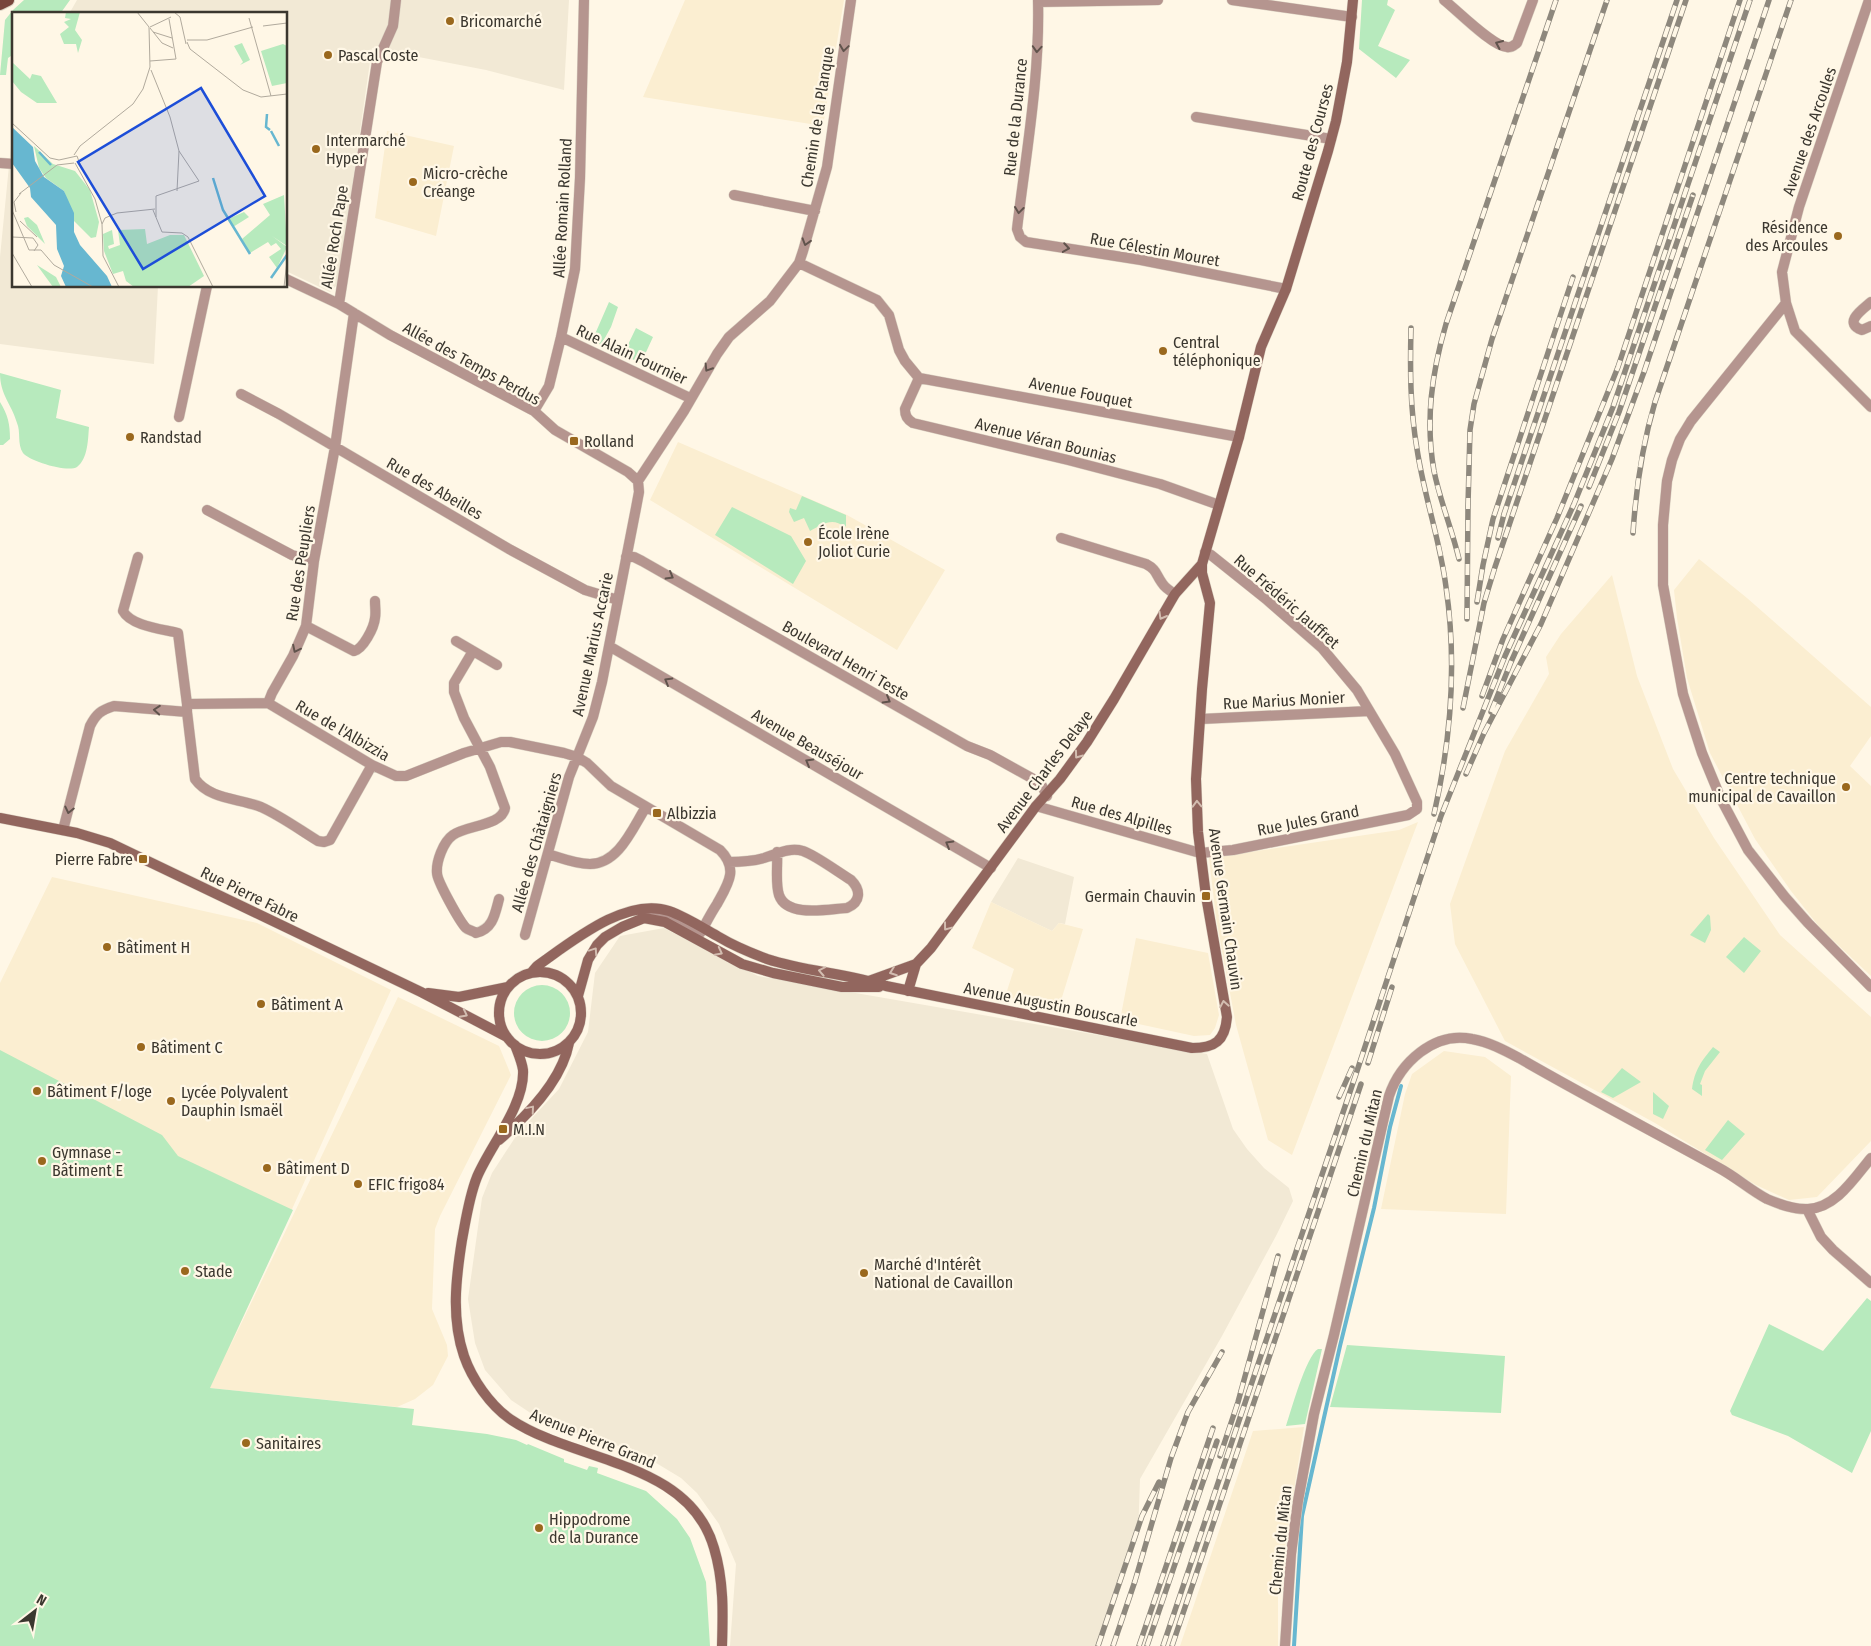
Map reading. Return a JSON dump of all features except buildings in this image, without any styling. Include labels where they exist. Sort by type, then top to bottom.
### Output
[{"type":"street","name":"Allée Roch Pape","points":[[339,304],[377,62],[393,26],[396,0]]},
{"type":"street","name":"Allée Romain Rolland","points":[[534,412],[548,386],[574,279],[580,178],[584,0]]},
{"type":"street","name":"Chemin de la Planque","points":[[638,481],[684,411],[706,370],[729,337],[770,301],[799,263],[827,166],[851,0]]},
{"type":"street","points":[[1038,1],[1158,0]]},
{"type":"street","points":[[1232,0],[1352,17]]},
{"type":"street","name":"Route des Courses","points":[[1202,564],[1262,347],[1286,289],[1331,139],[1346,69],[1353,0]]},
{"type":"street","points":[[1444,0],[1490,40],[1506,48],[1512,47],[1517,43],[1533,0]]},
{"type":"street","name":"Avenue des Arcoules","points":[[1869,0],[1799,207],[1782,272],[1786,303],[1795,331],[1871,406]]},
{"type":"street","name":"Rue de la Durance","points":[[1020,237],[1017,229],[1034,101],[1039,23],[1038,1]]},
{"type":"street","points":[[1196,117],[1331,139]]},
{"type":"street","points":[[734,195],[815,211]]},
{"type":"street","name":"Rue Célestin Mouret","points":[[1020,237],[1026,242],[1141,260],[1286,289]]},
{"type":"street","points":[[799,263],[876,300],[889,315],[899,350],[910,368],[919,378]]},
{"type":"street","name":"Allée des Temps Perdus","points":[[288,280],[339,304],[390,335],[534,412],[555,430],[628,472],[638,481]]},
{"type":"street","points":[[179,416],[207,288]]},
{"type":"street","points":[[1871,302],[1855,316],[1854,323],[1855,327],[1862,330],[1871,326]]},
{"type":"street","points":[[1786,303],[1691,421],[1680,439],[1667,481],[1663,525],[1663,585],[1684,694],[1702,753],[1721,799],[1748,850],[1770,878],[1808,923],[1871,987]]},
{"type":"street","name":"Rue des Peupliers","points":[[268,703],[293,656],[306,626],[314,561],[335,447],[354,313]]},
{"type":"street","name":"Rue Alain Fournier","points":[[561,338],[690,398]]},
{"type":"street","name":"Avenue Fouquet","points":[[919,378],[1238,437]]},
{"type":"street","name":"Avenue Véran Bounias","points":[[919,378],[905,414],[907,419],[913,423],[1160,484],[1219,505]]},
{"type":"street","name":"Rue des Abeilles","points":[[241,394],[509,549],[585,590],[618,600]]},
{"type":"street","name":"Avenue Marius Accarie","points":[[577,757],[593,718],[609,646],[639,492],[638,481]]},
{"type":"street","points":[[207,510],[292,554],[314,561]]},
{"type":"street","points":[[1061,538],[1146,564],[1154,568],[1161,582],[1175,594]]},
{"type":"street","name":"Rue Frédéric Jauffret","points":[[1205,552],[1266,599],[1322,648],[1357,690],[1395,754],[1418,806]]},
{"type":"street","name":"Boulevard Henri Teste","points":[[626,557],[634,556],[966,746],[990,754],[1041,784],[1047,796]]},
{"type":"street","points":[[138,557],[123,611],[134,622],[178,633],[195,779],[200,786],[212,793],[262,808],[318,841],[324,842],[330,840],[372,766]]},
{"type":"street","name":"Avenue Charles Delaye","points":[[908,991],[916,964],[931,948],[1036,806],[1047,796],[1087,742],[1175,594],[1202,564]]},
{"type":"street","name":"Avenue Germain Chauvin","points":[[1202,564],[1202,573],[1210,603],[1196,779],[1200,852],[1208,912],[1227,1017],[1224,1034],[1216,1043],[1210,1046]]},
{"type":"street","points":[[1182,584],[1195,584],[1206,590]]},
{"type":"street","points":[[306,626],[354,651],[358,650],[362,646],[375,620],[375,601]]},
{"type":"street","points":[[456,641],[497,665]]},
{"type":"street","name":"Avenue Beauséjour","points":[[609,646],[991,868]]},
{"type":"street","points":[[473,651],[454,683],[454,692],[493,775],[505,808],[504,813],[498,819],[467,828],[452,835],[446,843],[437,864],[436,875],[466,928],[476,933],[488,928],[494,919],[499,899]]},
{"type":"street","points":[[63,830],[90,726],[95,716],[104,709],[114,706],[187,708],[268,703]]},
{"type":"street","name":"Rue de l'Albizzia","points":[[268,703],[372,766],[396,776],[406,776],[479,747],[501,742],[510,742],[577,757]]},
{"type":"street","name":"Rue Marius Monier","points":[[1201,719],[1368,711]]},
{"type":"street","points":[[577,757],[611,786],[720,850],[729,862],[730,877],[728,885],[701,932],[663,916],[652,916],[622,927],[597,945],[588,960],[578,996]]},
{"type":"street","name":"Allée des Châtaigniers","points":[[525,934],[569,777],[577,757]]},
{"type":"street","name":"Rue des Alpilles","points":[[1036,806],[1200,852]]},
{"type":"street","name":"Rue Jules Grand","points":[[1200,852],[1234,850],[1408,815],[1414,812],[1418,806]]},
{"type":"street","points":[[548,854],[592,864],[609,858],[621,846],[646,807]]},
{"type":"street","name":"Rue Pierre Fabre","points":[[0,818],[96,838],[124,850],[421,992],[507,1037]]},
{"type":"street","points":[[729,862],[766,858],[777,852],[787,850],[802,851],[856,885],[859,892],[858,898],[853,905],[847,908],[800,911],[789,907],[782,902],[778,894],[777,852]]},
{"type":"street","points":[[531,973],[537,966],[592,929],[629,911],[648,908],[667,910],[738,947],[769,960],[886,986]]},
{"type":"street","points":[[644,918],[665,922],[742,964],[773,974],[842,987],[886,986]]},
{"type":"street","name":"Avenue Charles Delaye","points":[[869,981],[916,964]]},
{"type":"street","points":[[542,972],[553,974],[564,979],[572,986],[578,996],[582,1016],[580,1026],[569,1043],[556,1050],[542,1054],[528,1052],[515,1045],[507,1037],[499,1012],[503,994],[508,987],[522,976],[542,972]]},
{"type":"street","name":"Avenue Augustin Bouscarle","points":[[886,986],[1192,1048],[1210,1046]]},
{"type":"street","name":"Rue Pierre Fabre","points":[[421,992],[459,997],[508,987]]},
{"type":"street","name":"Chemin du Mitan","points":[[1285,1646],[1290,1554],[1314,1414],[1389,1096],[1393,1083],[1403,1067],[1417,1054],[1452,1038],[1470,1038],[1485,1042],[1519,1058],[1722,1170],[1766,1198],[1779,1204],[1807,1209]]},
{"type":"street","name":"Avenue Pierre Grand","points":[[496,1143],[523,1119],[546,1090],[567,1052],[569,1043]]},
{"type":"street","name":"Avenue Pierre Grand","points":[[515,1045],[523,1068],[523,1081],[496,1143],[477,1176],[471,1194],[458,1266],[456,1316],[459,1340],[464,1358],[482,1389],[501,1412],[510,1419],[558,1442],[655,1478],[683,1500],[697,1514],[714,1547],[722,1580],[722,1646]]},
{"type":"street","points":[[1871,1158],[1842,1192],[1820,1207],[1807,1209],[1821,1237],[1871,1283]]},
{"type":"shaded area","points":[[77,0],[569,0],[564,90],[486,70],[372,48],[338,284],[330,292],[288,272],[288,12],[70,12]]},
{"type":"shaded area","points":[[685,0],[844,0],[823,126],[643,97]]},
{"type":"shaded area","name":"Micro-crèche Créange","points":[[387,131],[454,146],[436,236],[375,218]]},
{"type":"shaded area","points":[[12,135],[12,288],[158,288],[154,364],[0,344],[0,257]]},
{"type":"shaded area","name":"École Irène Joliot Curie","points":[[678,442],[847,515],[945,570],[897,650],[650,500]]},
{"type":"shaded area","points":[[1699,559],[1747,598],[1871,707],[1871,736],[1850,766],[1871,786],[1871,976],[1821,929],[1791,891],[1755,839],[1710,753],[1687,678],[1674,590]]},
{"type":"shaded area","points":[[1612,575],[1637,676],[1673,769],[1714,838],[1780,935],[1871,1017],[1871,1141],[1817,1197],[1789,1200],[1756,1185],[1655,1123],[1505,1041],[1455,944],[1450,904],[1505,751],[1549,674],[1546,657],[1561,634]]},
{"type":"shaded area","points":[[1418,822],[1292,1155],[1268,1140],[1236,1025],[1216,918],[1209,858],[1399,830]]},
{"type":"shaded area","points":[[1018,858],[1074,877],[1065,924],[1059,923],[1052,931],[991,902]]},
{"type":"shaded area","name":"Lycée Polyvalent Dauphin Ismaël","points":[[52,877],[257,923],[391,990],[227,1353],[398,997],[499,1046],[511,1075],[435,1229],[432,1309],[447,1345],[448,1356],[433,1385],[415,1399],[397,1407],[0,1364],[0,983]]},
{"type":"shaded area","points":[[991,902],[1052,931],[1059,923],[1083,929],[1059,1007],[1005,997],[1014,969],[972,948]]},
{"type":"shaded area","name":"Marché d'Intérêt National de Cavaillon","points":[[664,928],[758,976],[1207,1054],[1233,1129],[1264,1168],[1289,1188],[1293,1201],[1277,1234],[1222,1336],[1140,1479],[1138,1537],[1101,1646],[730,1646],[736,1564],[719,1524],[697,1493],[681,1478],[638,1452],[547,1424],[511,1400],[485,1370],[475,1343],[468,1299],[482,1198],[492,1173],[518,1133],[559,1089],[588,1032],[595,973],[620,936]]},
{"type":"shaded area","points":[[1136,938],[1208,953],[1219,1015],[1215,1028],[1210,1035],[1194,1036],[1120,1020]]},
{"type":"shaded area","points":[[1444,1051],[1485,1057],[1511,1076],[1506,1214],[1381,1209],[1405,1094],[1412,1074]]},
{"type":"shaded area","points":[[1304,1427],[1278,1591],[1278,1646],[1180,1646],[1253,1431]]},
{"type":"green space","points":[[24,0],[70,0],[61,12],[12,12],[12,55],[8,58],[6,75],[0,75],[5,20],[13,10]]},
{"type":"green space","points":[[1362,0],[1388,0],[1387,5],[1395,10],[1378,46],[1410,60],[1396,78],[1359,49]]},
{"type":"green space","points":[[609,302],[618,307],[611,327],[601,345],[592,341]]},
{"type":"green space","points":[[636,328],[653,337],[641,363],[623,355]]},
{"type":"green space","points":[[0,373],[61,390],[56,418],[89,427],[85,454],[77,467],[66,468],[49,465],[23,453],[15,416],[4,393],[0,381]]},
{"type":"green space","points":[[0,402],[7,415],[10,429],[10,439],[3,445],[0,445]]},
{"type":"green space","points":[[802,496],[846,515],[846,526],[832,522],[823,524],[810,531],[804,518],[794,522],[789,512],[790,508],[796,510]]},
{"type":"green space","points":[[732,507],[791,536],[806,561],[793,584],[715,535]]},
{"type":"green space","points":[[1708,914],[1710,916],[1711,930],[1705,943],[1690,935]]},
{"type":"green space","points":[[1744,937],[1761,951],[1744,973],[1726,957]]},
{"type":"green space","points":[[542,985],[562,993],[570,1013],[562,1033],[542,1041],[522,1033],[514,1013],[522,993]]},
{"type":"green space","points":[[1713,1047],[1720,1052],[1705,1071],[1700,1084],[1702,1085],[1702,1096],[1692,1089],[1693,1082],[1699,1066]]},
{"type":"green space","points":[[0,1050],[162,1135],[178,1156],[293,1210],[210,1388],[414,1409],[412,1425],[487,1434],[516,1440],[564,1459],[564,1462],[587,1470],[589,1466],[598,1468],[597,1473],[646,1491],[677,1519],[690,1538],[706,1582],[710,1646],[0,1646]]},
{"type":"green space","points":[[1622,1068],[1641,1082],[1613,1098],[1601,1092]]},
{"type":"green space","points":[[1653,1092],[1669,1106],[1663,1119],[1653,1114]]},
{"type":"green space","points":[[1728,1120],[1745,1134],[1722,1160],[1705,1150]]},
{"type":"green space","points":[[1867,1298],[1871,1301],[1871,1431],[1852,1473],[1788,1436],[1732,1415],[1730,1411],[1769,1324],[1823,1351]]},
{"type":"green space","points":[[1347,1345],[1505,1356],[1501,1413],[1330,1407]]},
{"type":"green space","points":[[1318,1349],[1322,1349],[1305,1424],[1286,1426],[1304,1372],[1313,1354]]},
{"type":"waterway","points":[[1294,1646],[1302,1516],[1340,1346],[1374,1208],[1390,1127],[1401,1086]]},
{"type":"railway","points":[[1459,559],[1439,493],[1431,452],[1431,396],[1437,360],[1446,324],[1556,0]]},
{"type":"railway","points":[[1467,619],[1470,430],[1474,404],[1492,339],[1607,0]]},
{"type":"railway","points":[[1498,538],[1504,514],[1677,0]]},
{"type":"railway","points":[[1463,708],[1484,603],[1495,567],[1686,0]]},
{"type":"railway","points":[[1482,696],[1503,639],[1557,518],[1618,367],[1740,0]]},
{"type":"railway","points":[[1163,1646],[1441,816],[1505,656],[1574,504],[1613,407],[1750,0]]},
{"type":"railway","points":[[1466,774],[1484,733],[1541,624],[1612,459],[1644,372],[1769,0]]},
{"type":"railway","points":[[1633,533],[1640,467],[1655,402],[1791,0]]},
{"type":"railway","points":[[1589,487],[1619,412],[1693,195]]},
{"type":"railway","points":[[1477,602],[1493,519],[1573,277]]},
{"type":"railway","points":[[1411,328],[1413,419],[1420,466],[1446,587],[1451,644],[1452,673],[1448,730],[1445,758],[1434,814]]},
{"type":"railway","points":[[1491,712],[1511,662],[1581,506]]},
{"type":"railway","points":[[1368,1063],[1392,987]]},
{"type":"railway","points":[[1339,1097],[1352,1068]]},
{"type":"railway","points":[[1172,1646],[1361,1084]]},
{"type":"railway","points":[[1220,1456],[1238,1402],[1278,1256]]},
{"type":"railway","points":[[1113,1646],[1135,1581],[1171,1458],[1188,1412],[1222,1352]]},
{"type":"railway","points":[[1139,1646],[1213,1428]]},
{"type":"railway","points":[[1147,1646],[1217,1441]]},
{"type":"railway","points":[[1098,1646],[1142,1516],[1159,1482]]},
{"type":"place","name":"Bricomarché","points":[[450,21]]},
{"type":"place","name":"Pascal Coste","points":[[328,55]]},
{"type":"place","name":"Intermarché Hyper","points":[[316,149]]},
{"type":"place","name":"Micro-crèche Créange","points":[[413,182]]},
{"type":"place","name":"Résidence des Arcoules","points":[[1838,236]]},
{"type":"place","name":"Central téléphonique","points":[[1163,351]]},
{"type":"place","name":"Randstad","points":[[130,437]]},
{"type":"place","name":"Rolland","points":[[574,441]]},
{"type":"place","name":"École Irène Joliot Curie","points":[[808,542]]},
{"type":"place","name":"Centre technique municipal de Cavaillon","points":[[1846,787]]},
{"type":"place","name":"Albizzia","points":[[657,813]]},
{"type":"place","name":"Pierre Fabre","points":[[143,859]]},
{"type":"place","name":"Germain Chauvin","points":[[1206,896]]},
{"type":"place","name":"Bâtiment H","points":[[107,947]]},
{"type":"place","name":"Bâtiment A","points":[[261,1004]]},
{"type":"place","name":"Bâtiment C","points":[[141,1047]]},
{"type":"place","name":"Bâtiment F/loge","points":[[37,1091]]},
{"type":"place","name":"Lycée Polyvalent Dauphin Ismaël","points":[[171,1101]]},
{"type":"place","name":"M.I.N","points":[[503,1129]]},
{"type":"place","name":"Gymnase - Bâtiment E","points":[[42,1161]]},
{"type":"place","name":"Bâtiment D","points":[[267,1168]]},
{"type":"place","name":"EFIC frigo84","points":[[358,1184]]},
{"type":"place","name":"Stade","points":[[185,1271]]},
{"type":"place","name":"Marché d'Intérêt National de Cavaillon","points":[[864,1273]]},
{"type":"place","name":"Sanitaires","points":[[246,1443]]},
{"type":"place","name":"Hippodrome de la Durance","points":[[539,1528]]}]
